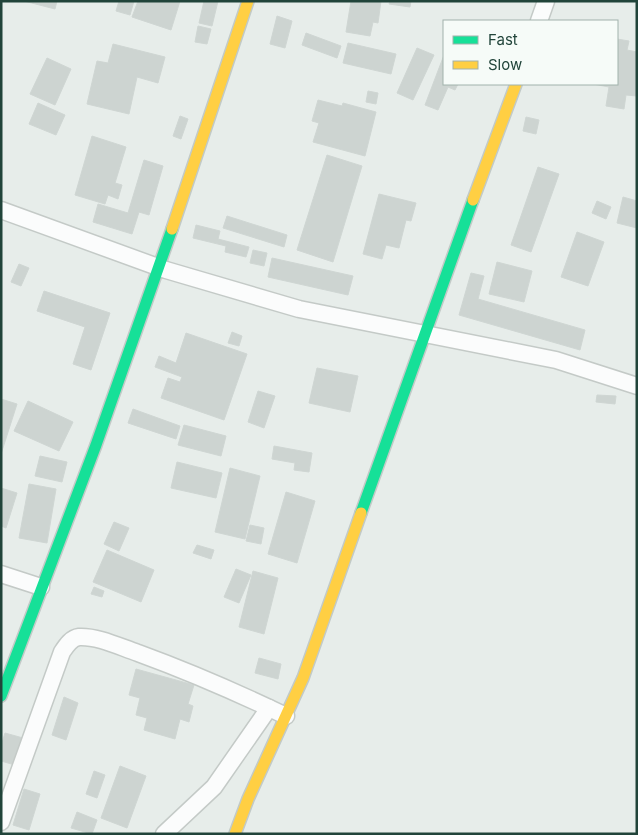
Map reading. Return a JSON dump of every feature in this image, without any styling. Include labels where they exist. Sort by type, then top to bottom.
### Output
[{"type":"street","points":[[1,696],[96,446],[159,267],[248,1]]},
{"type":"street","points":[[538,20],[546,1]]},
{"type":"street","points":[[235,834],[248,799],[304,678],[423,334],[516,85]]},
{"type":"street","points":[[1,210],[159,267],[299,309],[556,360],[637,386]]},
{"type":"street","points":[[1,574],[41,587]]},
{"type":"street","points":[[1,822],[62,652],[70,641],[77,637],[102,642],[190,672],[286,716]]},
{"type":"street","points":[[164,834],[214,787],[269,708]]},
{"type":"building","points":[[24,1],[57,1],[55,9]]},
{"type":"building","points":[[119,1],[134,1],[130,15],[116,11]]},
{"type":"building","points":[[138,1],[180,1],[171,30],[132,17]]},
{"type":"building","points":[[204,1],[218,1],[212,26],[199,23]]},
{"type":"building","points":[[351,1],[381,1],[378,23],[373,22],[370,36],[346,32]]},
{"type":"building","points":[[390,1],[411,1],[410,7],[389,4]]},
{"type":"building","points":[[277,16],[292,21],[285,48],[270,44]]},
{"type":"building","points":[[198,26],[211,29],[207,44],[195,42]]},
{"type":"building","points":[[306,33],[341,46],[337,58],[302,45]]},
{"type":"building","points":[[618,39],[629,41],[627,50],[637,52],[637,96],[626,95],[624,109],[606,106],[609,87],[598,85],[618,85]]},
{"type":"building","points":[[348,43],[396,54],[391,74],[343,63]]},
{"type":"building","points":[[113,44],[165,57],[158,83],[137,77],[129,114],[87,104],[97,61],[108,63]]},
{"type":"building","points":[[417,48],[434,55],[413,100],[397,93]]},
{"type":"building","points":[[47,58],[71,69],[55,105],[30,94]]},
{"type":"building","points":[[443,58],[443,85],[458,85],[455,90],[448,87],[438,110],[425,105]]},
{"type":"building","points":[[368,91],[378,93],[376,104],[366,102]]},
{"type":"building","points":[[318,100],[342,106],[343,103],[376,112],[365,156],[313,142],[319,123],[312,121]]},
{"type":"building","points":[[38,103],[65,115],[56,135],[29,124]]},
{"type":"building","points":[[180,116],[188,119],[181,139],[173,136]]},
{"type":"building","points":[[526,117],[539,120],[536,134],[523,131]]},
{"type":"building","points":[[92,136],[126,147],[115,183],[122,185],[118,199],[108,195],[105,204],[75,195]]},
{"type":"building","points":[[327,155],[362,166],[333,262],[297,250]]},
{"type":"building","points":[[144,160],[163,166],[149,215],[139,212],[132,234],[93,222],[98,204],[128,213]]},
{"type":"building","points":[[538,167],[559,174],[531,252],[511,245]]},
{"type":"building","points":[[379,194],[416,203],[411,221],[406,220],[399,248],[386,245],[382,259],[363,254]]},
{"type":"building","points":[[623,197],[637,201],[637,228],[617,223]]},
{"type":"building","points":[[597,201],[611,207],[606,219],[592,213]]},
{"type":"building","points":[[227,216],[287,235],[284,247],[223,228]]},
{"type":"building","points":[[196,225],[220,231],[218,239],[249,247],[246,257],[225,252],[226,246],[193,238]]},
{"type":"building","points":[[577,232],[604,242],[588,286],[561,277]]},
{"type":"building","points":[[253,250],[267,253],[264,266],[250,263]]},
{"type":"building","points":[[272,258],[353,276],[348,295],[268,277]]},
{"type":"building","points":[[497,262],[532,271],[524,302],[489,294]]},
{"type":"building","points":[[19,264],[29,268],[21,286],[11,282]]},
{"type":"building","points":[[471,273],[484,276],[478,299],[585,330],[580,350],[459,315]]},
{"type":"building","points":[[44,291],[110,313],[91,370],[73,364],[85,327],[37,311]]},
{"type":"building","points":[[232,332],[242,336],[239,346],[228,343]]},
{"type":"building","points":[[186,333],[247,354],[224,420],[161,398],[168,378],[180,382],[182,377],[155,367],[159,356],[176,363]]},
{"type":"building","points":[[317,368],[358,376],[350,412],[309,403]]},
{"type":"building","points":[[258,391],[275,396],[264,428],[248,422]]},
{"type":"building","points":[[597,395],[616,396],[615,404],[596,402]]},
{"type":"building","points":[[1,399],[17,404],[1,454]]},
{"type":"building","points":[[28,401],[73,422],[59,451],[14,431]]},
{"type":"building","points":[[133,409],[180,426],[176,439],[128,423]]},
{"type":"building","points":[[184,425],[226,436],[221,456],[178,445]]},
{"type":"building","points":[[274,446],[312,453],[309,472],[294,470],[295,463],[272,459]]},
{"type":"building","points":[[40,456],[67,462],[62,482],[35,476]]},
{"type":"building","points":[[177,462],[222,473],[216,498],[171,488]]},
{"type":"building","points":[[230,468],[260,476],[245,539],[215,532]]},
{"type":"building","points":[[29,484],[56,489],[47,543],[19,538]]},
{"type":"building","points":[[1,488],[17,493],[6,528],[1,526]]},
{"type":"building","points":[[286,492],[315,501],[297,563],[268,554]]},
{"type":"building","points":[[114,522],[129,528],[119,551],[104,544]]},
{"type":"building","points":[[250,525],[264,528],[261,544],[246,541]]},
{"type":"building","points":[[197,545],[214,550],[211,559],[193,553]]},
{"type":"building","points":[[107,550],[154,570],[141,602],[93,582]]},
{"type":"building","points":[[236,569],[251,575],[239,603],[224,597]]},
{"type":"building","points":[[253,571],[278,578],[264,634],[239,627]]},
{"type":"building","points":[[94,587],[104,591],[102,597],[91,594]]},
{"type":"building","points":[[259,658],[281,664],[278,679],[255,673]]},
{"type":"building","points":[[136,669],[194,685],[188,704],[193,706],[189,722],[180,719],[175,739],[144,730],[147,718],[136,715],[140,698],[129,695]]},
{"type":"building","points":[[64,697],[78,703],[66,740],[52,735]]},
{"type":"building","points":[[5,733],[23,738],[15,765],[1,761],[1,746]]},
{"type":"building","points":[[120,766],[146,776],[127,828],[101,818]]},
{"type":"building","points":[[94,771],[105,775],[97,798],[86,794]]},
{"type":"building","points":[[24,789],[40,794],[29,830],[13,825]]},
{"type":"building","points":[[77,812],[97,820],[92,834],[71,828]]},
{"type":"traffic: fast","points":[[361,513],[473,200]]},
{"type":"traffic: fast","points":[[1,696],[96,445],[172,229]]},
{"type":"traffic: slow","points":[[172,229],[248,1]]},
{"type":"traffic: slow","points":[[473,200],[516,85]]},
{"type":"traffic: slow","points":[[235,834],[248,799],[303,678],[361,513]]}]
